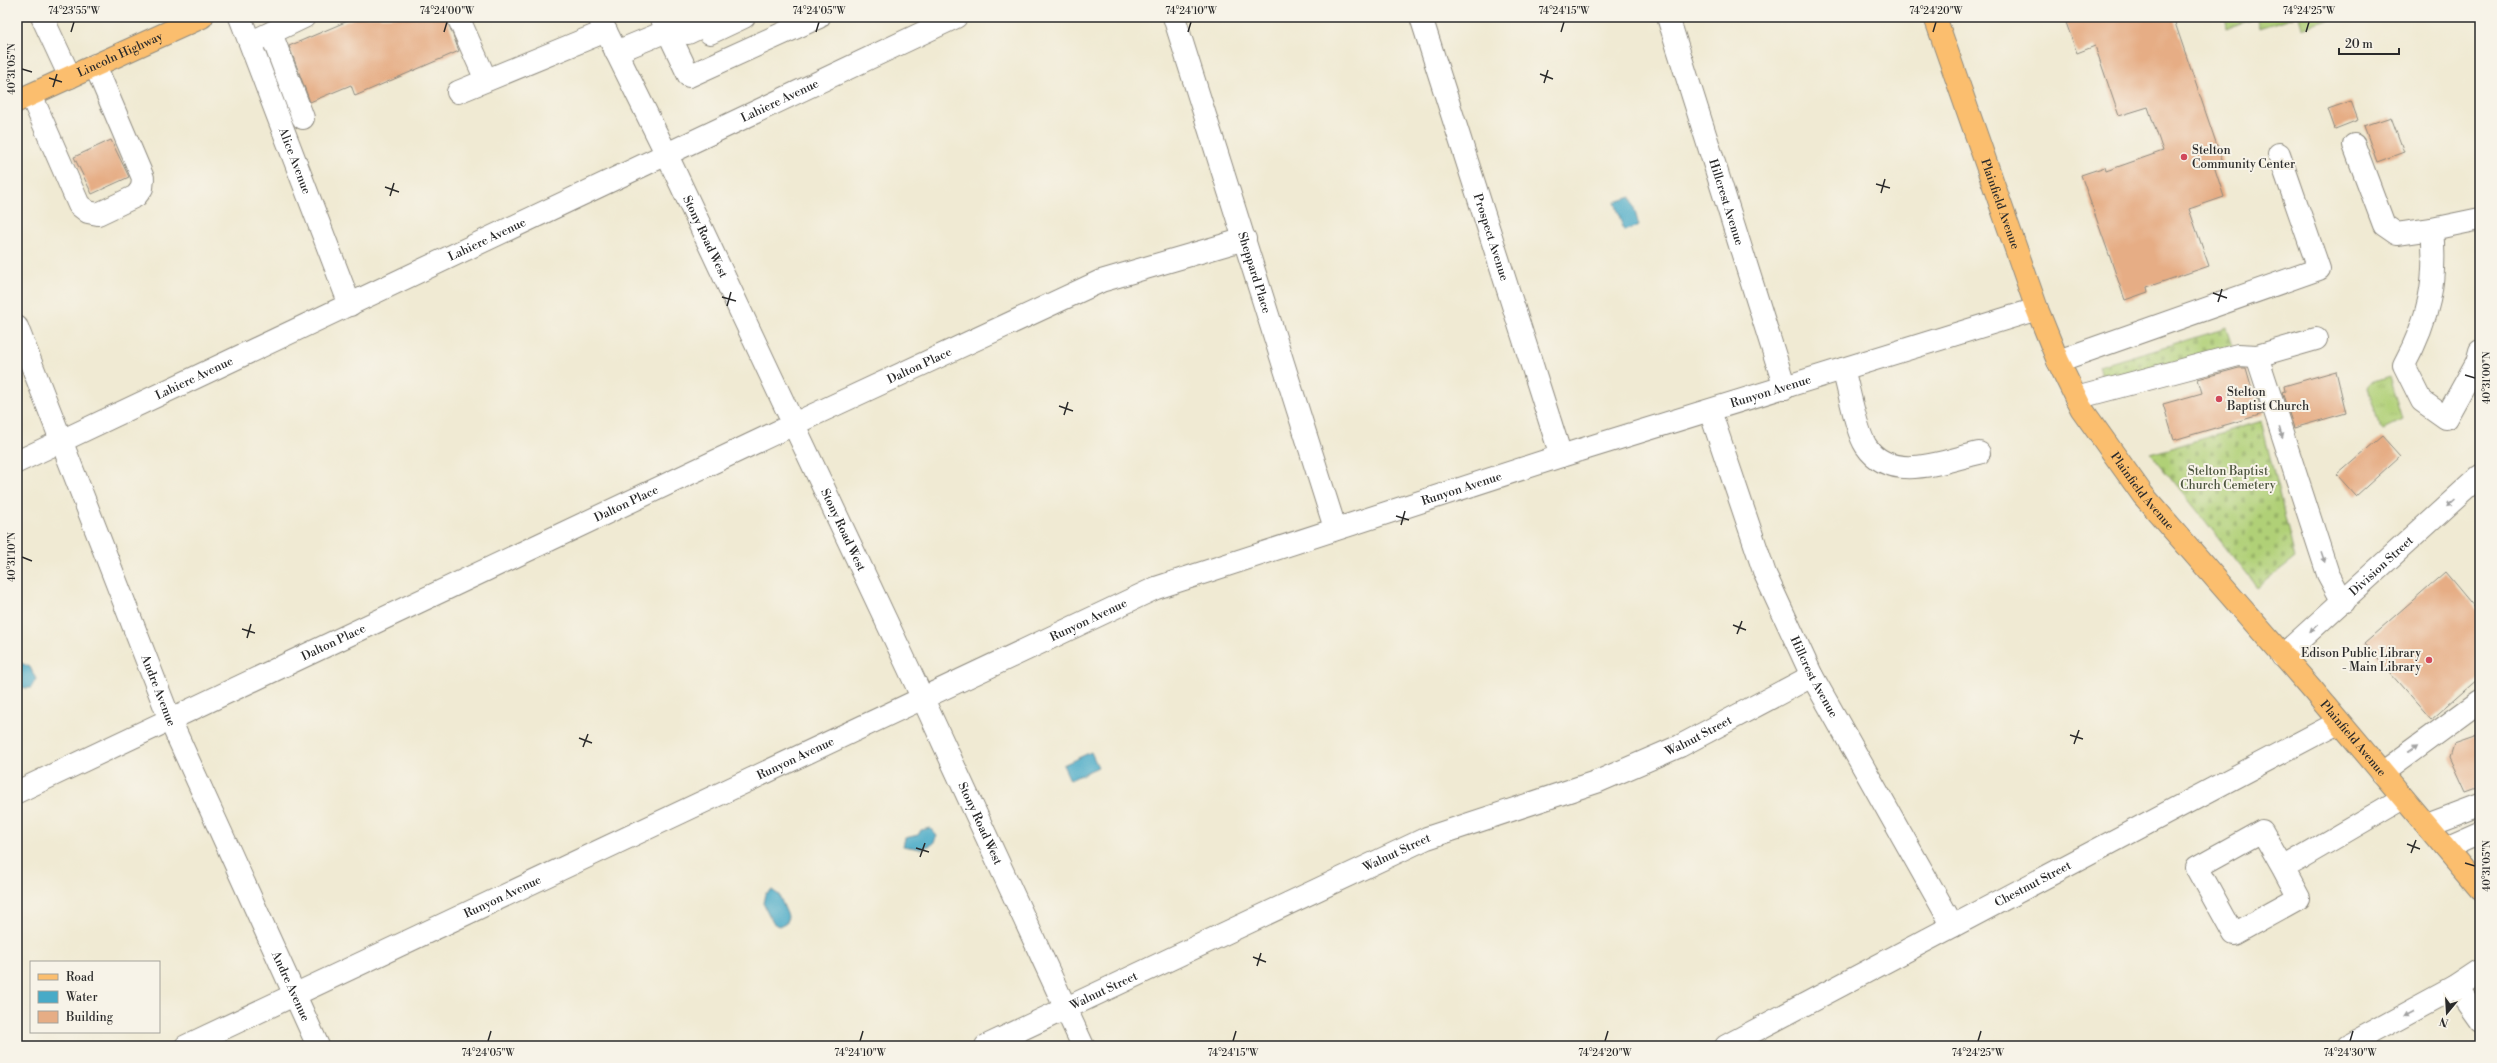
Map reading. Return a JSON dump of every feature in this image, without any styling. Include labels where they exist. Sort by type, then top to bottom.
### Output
[{"type":"main road","name":"Lincoln Highway","points":[[24,98],[202,17]]},
{"type":"main road","name":"Plainfield Avenue","points":[[1935,17],[2037,309],[2058,361],[2076,398],[2111,452],[2143,494],[2427,825],[2480,889]]},
{"type":"street","name":"Alice Avenue","points":[[240,17],[350,305]]},
{"type":"street","points":[[458,17],[486,80]]},
{"type":"street","points":[[616,52],[678,29],[722,17]]},
{"type":"street","points":[[678,29],[744,17]]},
{"type":"street","points":[[678,29],[689,76],[819,17]]},
{"type":"street","name":"Lahiere Avenue","points":[[17,462],[956,17]]},
{"type":"street","name":"Sheppard Place","points":[[1174,17],[1246,239],[1335,528]]},
{"type":"street","name":"Prospect Avenue","points":[[1421,17],[1561,456]]},
{"type":"street","name":"Hillcrest Avenue","points":[[1668,17],[1785,388]]},
{"type":"street","points":[[45,18],[70,77]]},
{"type":"street","points":[[249,43],[296,19]]},
{"type":"street","points":[[458,92],[602,24]]},
{"type":"street","name":"Stony Road West","points":[[602,24],[666,154],[923,699],[1083,1046]]},
{"type":"street","points":[[271,33],[303,118]]},
{"type":"street","points":[[24,98],[79,205],[88,212],[98,214],[136,196],[142,188],[143,178],[95,66]]},
{"type":"street","points":[[2354,145],[2384,225],[2397,234],[2432,229],[2480,219]]},
{"type":"street","points":[[2058,361],[2319,269],[2279,154]]},
{"type":"street","points":[[2432,229],[2435,259],[2432,289],[2425,321],[2404,365],[2422,401],[2446,418],[2479,358]]},
{"type":"street","name":"Dalton Place","points":[[17,792],[793,424],[1102,281],[1246,239]]},
{"type":"street","name":"Runyon Avenue","points":[[186,1046],[1156,588],[1335,528],[1561,456],[2037,309]]},
{"type":"street","name":"Andre Avenue","points":[[17,327],[170,720],[318,1046]]},
{"type":"street","points":[[2076,398],[2238,355],[2257,356],[2316,339]]},
{"type":"street","points":[[2257,356],[2328,574],[2343,602]]},
{"type":"street","points":[[1843,369],[1865,445],[1882,462],[1897,467],[1914,468],[1979,454]]},
{"type":"street","name":"Hillcrest Avenue","points":[[1710,411],[1766,574],[1812,676],[1953,926]]},
{"type":"street","name":"Division Street","points":[[2282,656],[2480,476]]},
{"type":"street","name":"Walnut Street","points":[[986,1046],[1427,838],[1599,781],[1680,746],[1812,676]]},
{"type":"street","points":[[2382,773],[2480,700]]},
{"type":"street","name":"Chestnut Street","points":[[1726,1046],[2339,722]]},
{"type":"street","points":[[2283,868],[2403,798]]},
{"type":"street","points":[[2427,825],[2480,805]]},
{"type":"street","points":[[2262,831],[2283,868],[2299,898],[2234,934],[2197,867],[2262,831]]},
{"type":"street","points":[[2446,848],[2480,833]]},
{"type":"street","points":[[2347,1046],[2456,987],[2480,971]]},
{"type":"street","points":[[2456,987],[2480,1021]]},
{"type":"green space","points":[[2223,17],[2294,17],[2260,28],[2257,18],[2227,28]]},
{"type":"green space","points":[[2299,17],[2330,17],[2331,19],[2302,28]]},
{"type":"green space","points":[[2227,328],[2233,346],[2104,384],[2099,366]]},
{"type":"green space","points":[[2389,377],[2402,420],[2383,429],[2379,425],[2368,387],[2371,383]]},
{"type":"green space","name":"Stelton Baptist Church Cemetery","points":[[2261,421],[2295,558],[2257,587],[2151,454]]},
{"type":"water","points":[[1631,197],[1639,226],[1624,231],[1615,202]]},
{"type":"water","points":[[17,661],[30,667],[36,679],[31,688],[23,688],[17,678]]},
{"type":"water","points":[[1091,752],[1098,767],[1070,780],[1063,765]]},
{"type":"water","points":[[930,828],[937,836],[933,844],[921,849],[903,846],[905,838],[918,835],[921,830]]},
{"type":"water","points":[[772,890],[779,895],[788,916],[787,922],[779,926],[773,923],[763,903],[765,894]]},
{"type":"building","points":[[357,17],[446,17],[459,51],[355,96],[351,85],[310,102],[289,46]]},
{"type":"building","name":"Stelton Community Center","points":[[2064,17],[2173,17],[2223,163],[2214,166],[2224,197],[2189,209],[2209,266],[2147,287],[2148,292],[2125,300],[2081,175],[2105,167],[2106,171],[2163,151],[2148,107],[2119,116],[2095,46],[2077,53]]},
{"type":"building","points":[[2351,101],[2358,120],[2335,129],[2328,109]]},
{"type":"building","points":[[2391,117],[2404,152],[2377,162],[2364,126]]},
{"type":"building","points":[[111,140],[129,177],[92,194],[74,157]]},
{"type":"building","name":"Stelton Baptist Church","points":[[2239,368],[2246,368],[2255,399],[2258,399],[2263,414],[2174,440],[2163,404],[2202,393],[2198,379]]},
{"type":"building","points":[[2336,371],[2346,413],[2294,428],[2282,392],[2285,391],[2284,386]]},
{"type":"building","points":[[2382,436],[2400,456],[2356,496],[2337,475]]},
{"type":"building","name":"Edison Public Library - Main Library","points":[[2445,572],[2480,614],[2480,677],[2431,720],[2364,643]]},
{"type":"building","points":[[2480,735],[2480,787],[2466,792],[2450,757],[2454,744]]},
{"type":"place","name":"Stelton Community Center","points":[[2184,157]]},
{"type":"place","name":"Stelton Baptist Church","points":[[2219,399]]},
{"type":"place","name":"Edison Public Library - Main Library","points":[[2429,660]]}]
